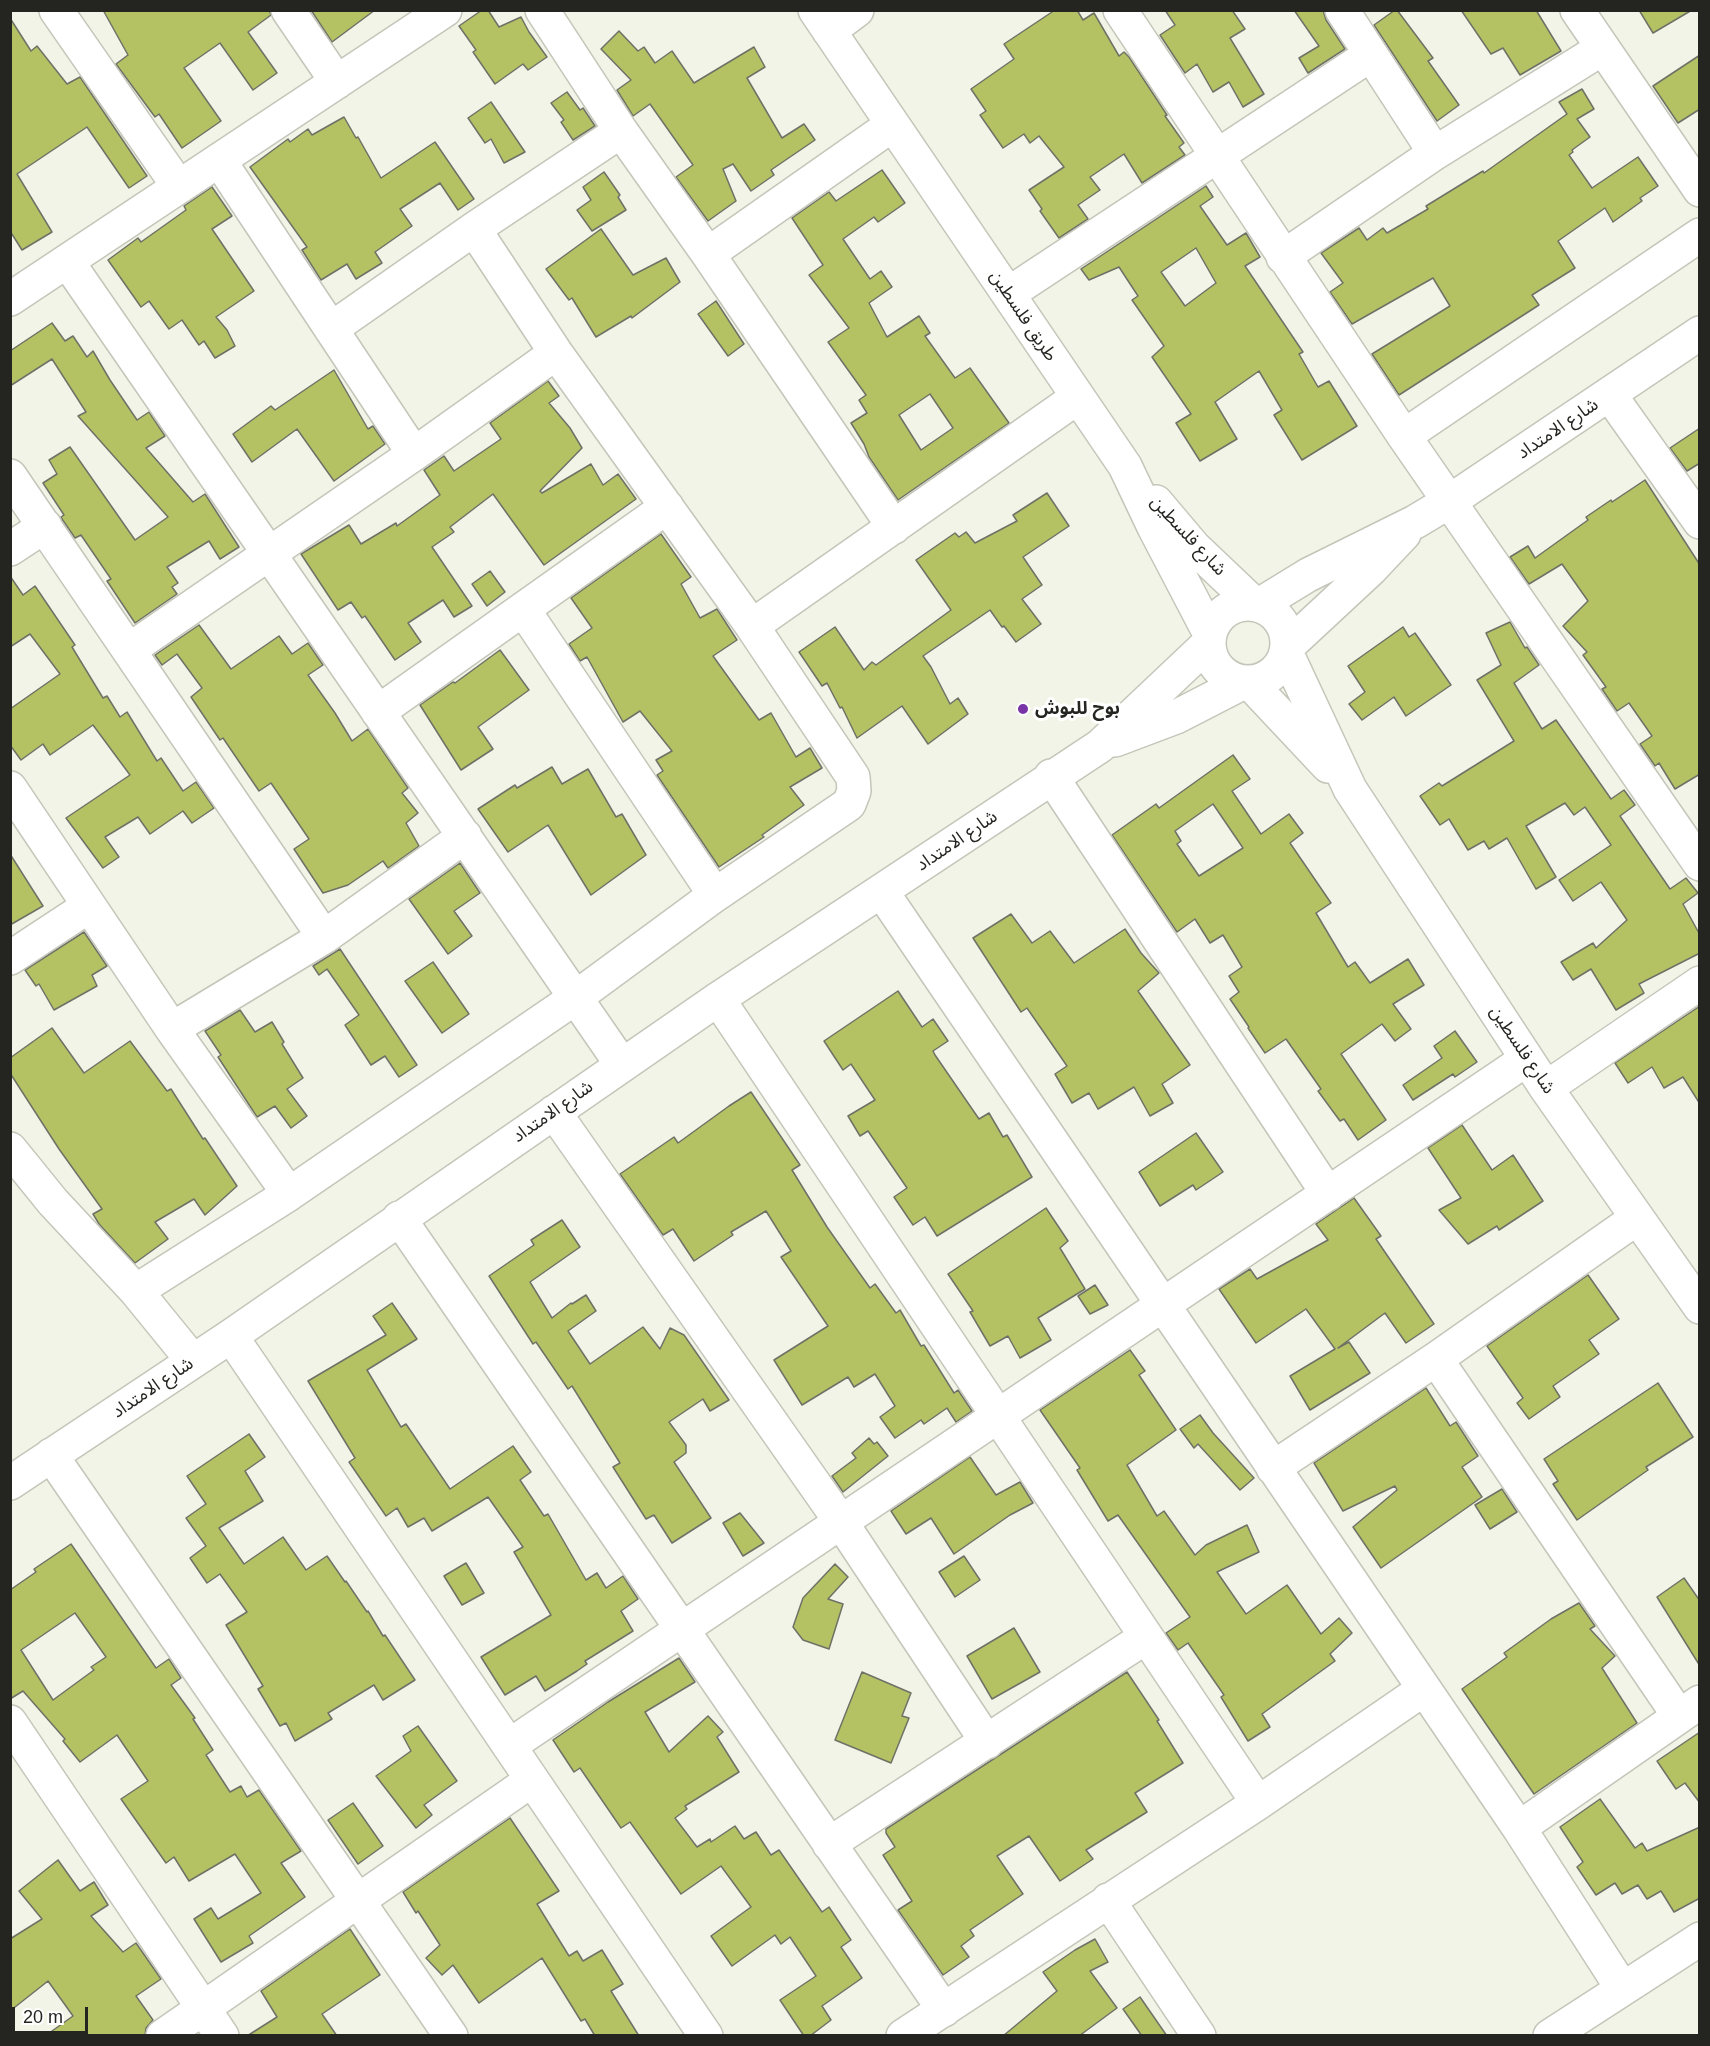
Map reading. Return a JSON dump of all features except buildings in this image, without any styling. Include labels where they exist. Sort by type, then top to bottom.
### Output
[{"type":"street","points":[[56,10],[179,187]]},
{"type":"street","points":[[288,10],[337,82]]},
{"type":"street","points":[[15,287],[67,261],[444,10]]},
{"type":"street","points":[[542,10],[621,131],[708,254],[894,527]]},
{"type":"street","points":[[822,21],[857,10]]},
{"type":"street","points":[[1120,10],[1404,436],[1700,864]]},
{"type":"street","points":[[1341,10],[1435,153]]},
{"type":"street","points":[[1577,10],[1700,190]]},
{"type":"street","name":"طريق فلسطين","points":[[822,21],[1125,466],[1209,638]]},
{"type":"street","points":[[1283,256],[1435,153],[1603,48]]},
{"type":"street","points":[[1008,294],[1370,55]]},
{"type":"street","points":[[708,254],[892,125]]},
{"type":"street","points":[[331,329],[474,229],[621,131]]},
{"type":"street","points":[[219,160],[414,454]]},
{"type":"street","points":[[136,1291],[289,1194],[575,998],[715,895],[849,804],[854,791],[853,777],[752,626],[556,353],[474,229]]},
{"type":"street","points":[[1404,436],[1700,235]]},
{"type":"street","points":[[67,261],[622,1065]]},
{"type":"street","name":"شارع الامتداد","points":[[1256,605],[1308,574],[1414,522],[1450,501],[1700,333]]},
{"type":"street","points":[[129,650],[414,454],[556,353]]},
{"type":"street","points":[[1610,395],[1700,522]]},
{"type":"street","points":[[752,626],[1078,397]]},
{"type":"street","name":"شارع فلسطين","points":[[1125,466],[1194,547],[1256,605]]},
{"type":"street","points":[[10,477],[324,937]]},
{"type":"street","points":[[378,712],[667,507]]},
{"type":"street","name":"شارع الامتداد","points":[[1287,650],[1371,570],[1414,522]]},
{"type":"street","points":[[10,549],[45,526]]},
{"type":"street","points":[[1244,604],[1256,605],[1267,609],[1280,621],[1285,629],[1287,650],[1277,670],[1269,677],[1247,682],[1234,680],[1219,669],[1210,652],[1209,638],[1218,617],[1226,611],[1244,604]]},
{"type":"street","points":[[523,609],[715,895]]},
{"type":"street","name":"شارع الامتداد","points":[[1100,746],[1209,638]]},
{"type":"street","name":"شارع فلسطين","points":[[1287,650],[1350,789],[1546,1088],[1700,1307]]},
{"type":"street","name":"شارع الامتداد","points":[[10,1483],[231,1336],[718,999],[882,892],[1051,776],[1100,746],[1176,717],[1247,682]]},
{"type":"street","name":"شارع فلسطين","points":[[1247,682],[1350,789]]},
{"type":"street","points":[[1051,776],[1328,1194]]},
{"type":"street","points":[[10,788],[172,1029],[289,1194]]},
{"type":"street","points":[[172,1029],[324,937],[465,836]]},
{"type":"street","points":[[882,892],[1519,1828],[1622,1988]]},
{"type":"street","points":[[10,958],[89,906]]},
{"type":"street","points":[[1546,1088],[1700,983]]},
{"type":"street","points":[[718,999],[1258,1803]]},
{"type":"street","points":[[509,1746],[1527,1059]]},
{"type":"street","points":[[554,1112],[841,1522],[987,1742]]},
{"type":"street","points":[[10,1149],[53,1202],[136,1291],[194,1361]]},
{"type":"street","points":[[399,1218],[944,2010]]},
{"type":"street","points":[[1273,1468],[1436,1359],[1637,1218]]},
{"type":"street","points":[[231,1336],[706,2036]]},
{"type":"street","points":[[1436,1359],[1689,1709],[1519,1828]]},
{"type":"street","points":[[51,1455],[451,2036]]},
{"type":"street","points":[[829,1844],[1146,1636]]},
{"type":"street","points":[[903,2036],[1258,1803],[1424,1689]]},
{"type":"street","points":[[10,1722],[222,2036]]},
{"type":"street","points":[[163,2036],[532,1780]]},
{"type":"street","points":[[1108,1900],[1199,2036]]},
{"type":"street","points":[[1550,2036],[1700,1939]]},
{"type":"place","name":"بوح للبوش","points":[[1023,709]]}]
